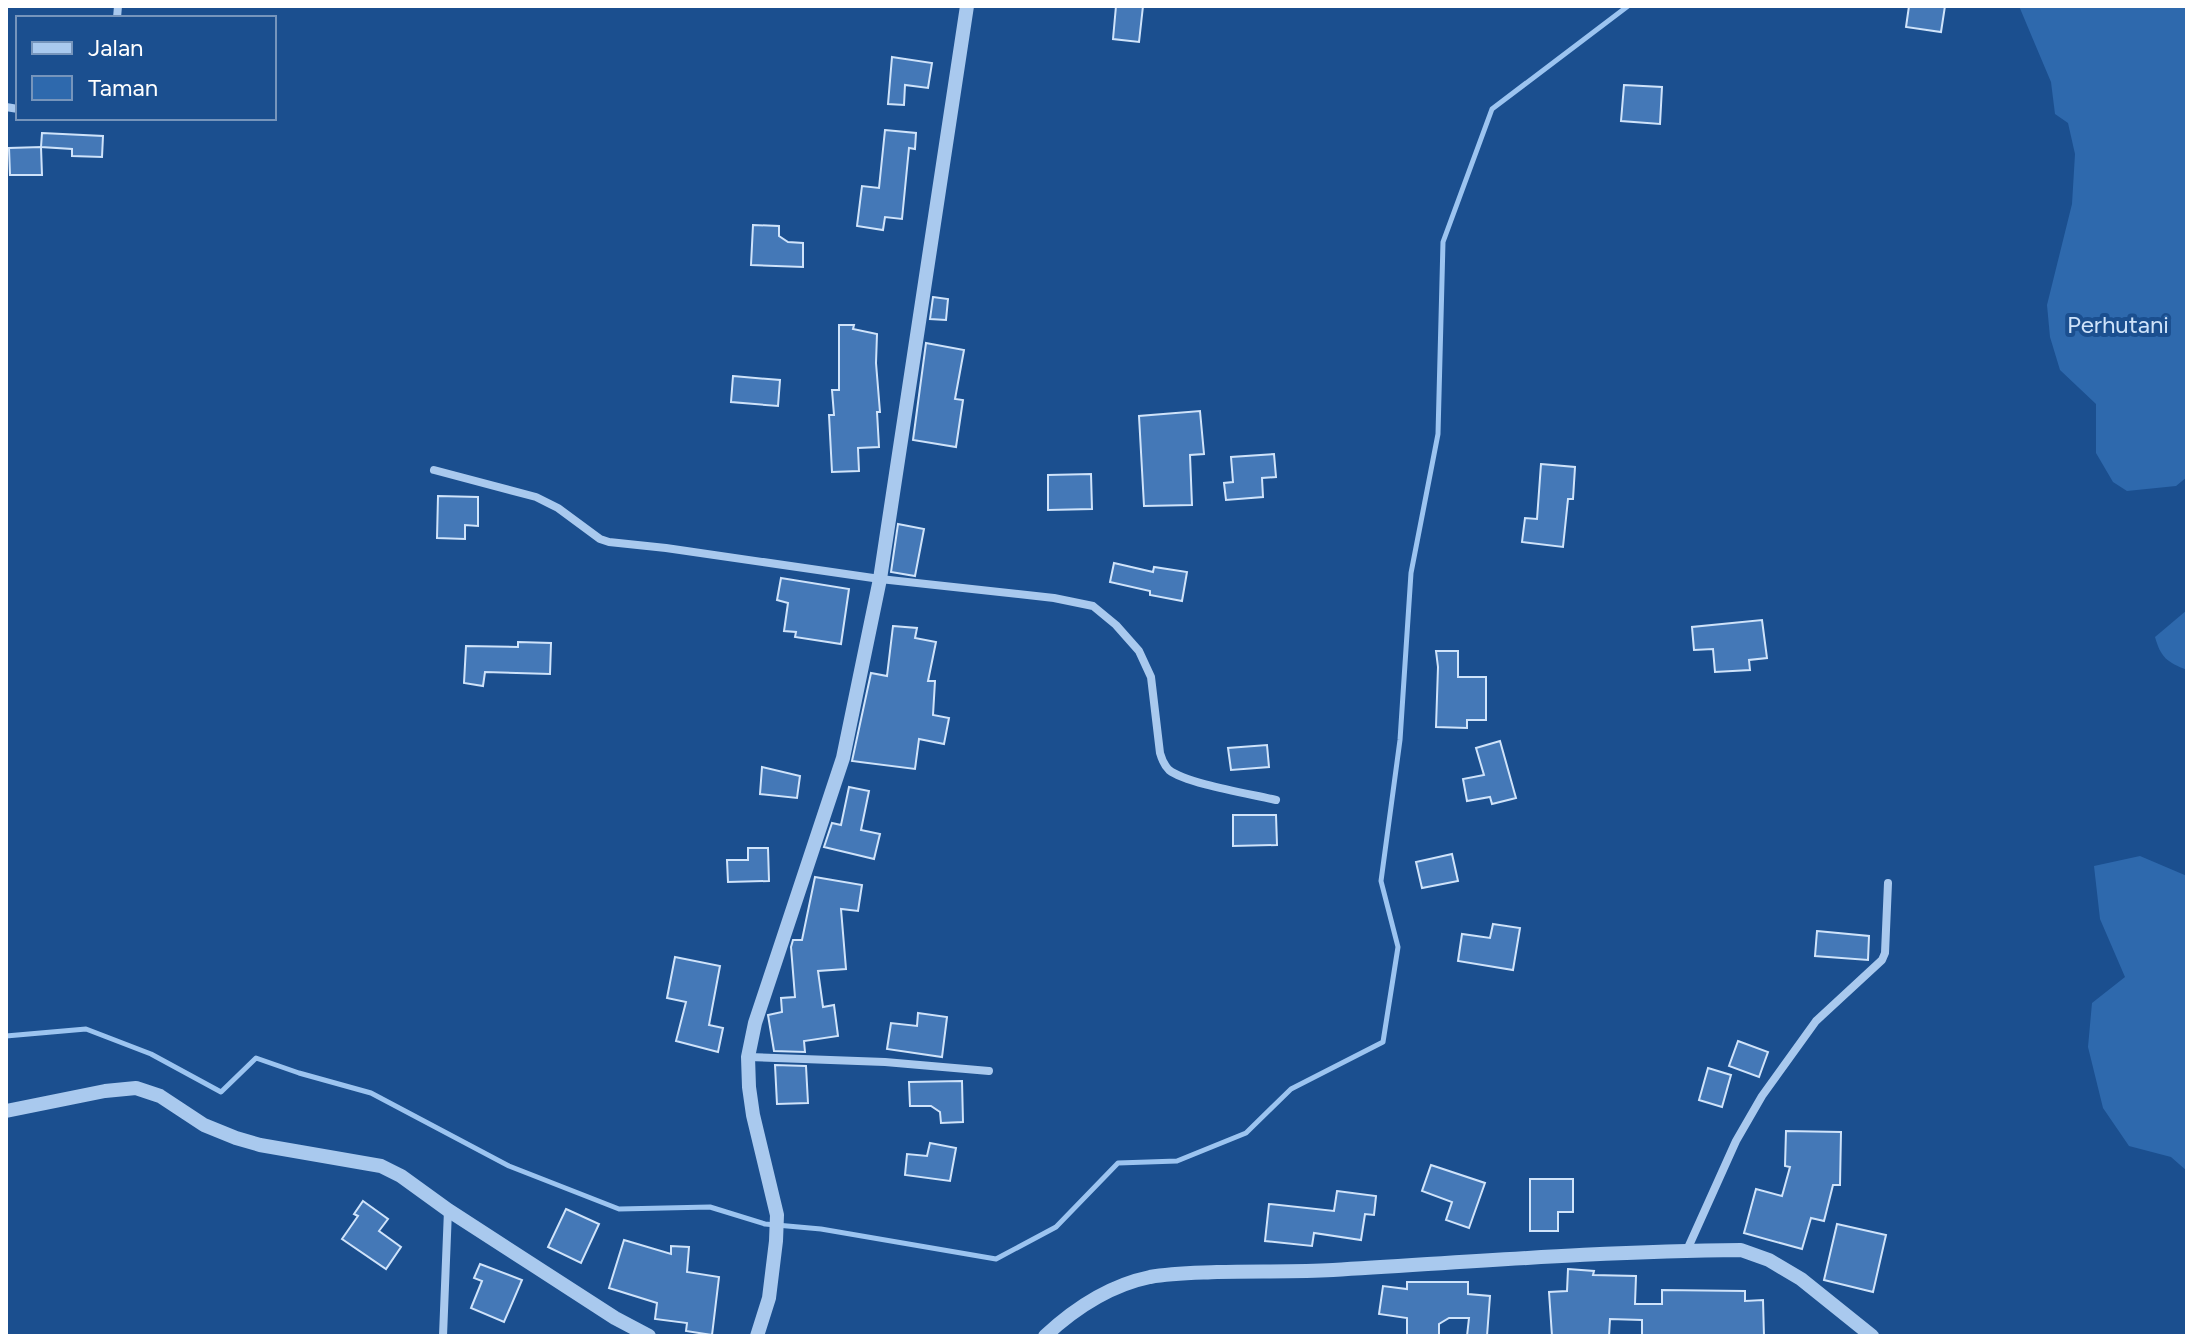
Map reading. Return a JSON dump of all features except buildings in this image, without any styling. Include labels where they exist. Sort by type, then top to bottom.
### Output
[{"type":"street","points":[[757,1336],[769,1298],[777,1215],[753,1115],[748,1057],[755,1023],[843,758],[880,579],[967,6]]},
{"type":"street","points":[[434,470],[536,497],[609,542],[880,579],[1054,598],[1093,606],[1116,625],[1139,651],[1151,677],[1163,763],[1184,778],[1276,800]]},
{"type":"street","points":[[1687,1250],[1736,1141],[1762,1096],[1816,1021],[1882,960],[1885,953],[1888,883]]},
{"type":"street","points":[[748,1057],[885,1062],[989,1071]]},
{"type":"street","points":[[6,1111],[105,1091],[136,1088],[160,1096],[204,1125],[236,1138],[381,1166],[401,1176],[615,1318],[649,1336]]},
{"type":"street","points":[[443,1336],[448,1210]]},
{"type":"street","points":[[1045,1336],[1101,1296],[1120,1286],[1151,1277],[1687,1250],[1741,1250],[1769,1260],[1801,1279],[1872,1336]]},
{"type":"green space","name":"Perhutani","points":[[2019,6],[2187,6],[2187,477],[2176,486],[2127,491],[2113,482],[2096,453],[2096,404],[2060,370],[2050,337],[2047,305],[2072,204],[2075,154],[2068,123],[2055,114],[2051,82]]},
{"type":"green space","points":[[2187,610],[2187,670],[2166,658],[2155,637]]},
{"type":"green space","points":[[2140,856],[2187,876],[2187,1171],[2171,1157],[2129,1146],[2103,1108],[2088,1047],[2092,1003],[2125,977],[2100,919],[2094,866]]},
{"type":"waterway","points":[[6,1036],[86,1029],[151,1054],[221,1092],[256,1058],[371,1093],[509,1166],[619,1209],[710,1207],[765,1224],[821,1229],[996,1259],[1056,1227],[1118,1163],[1177,1161],[1246,1133],[1291,1089],[1383,1042],[1398,947],[1381,881],[1400,740],[1411,573],[1438,434],[1443,242],[1492,109],[1628,6]]}]
